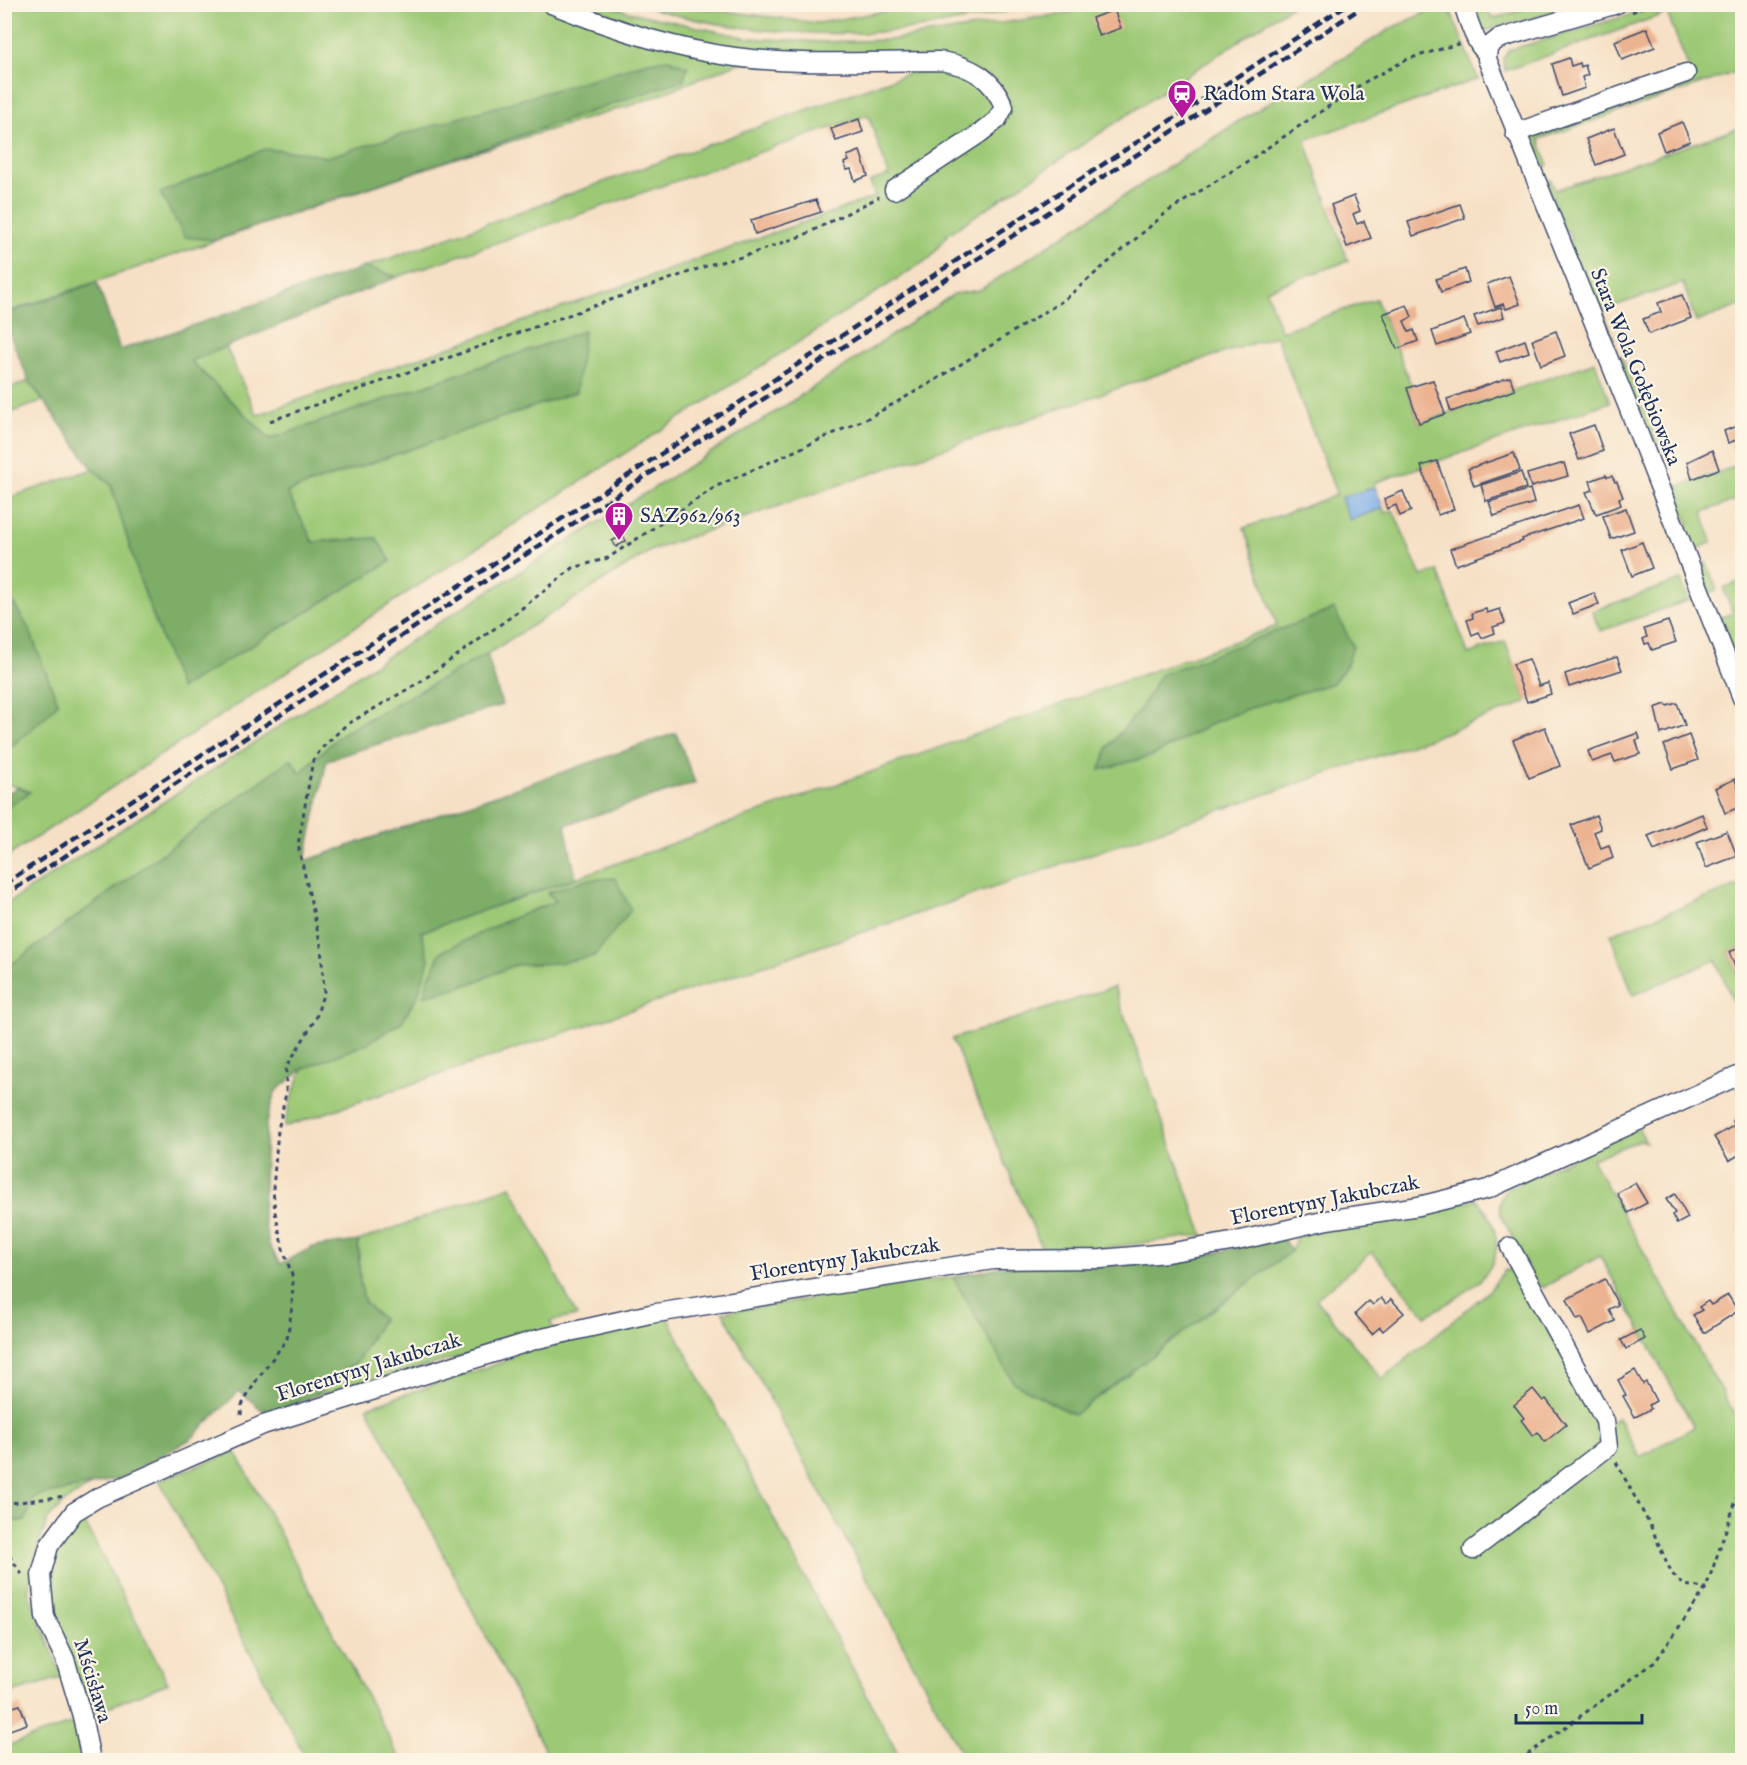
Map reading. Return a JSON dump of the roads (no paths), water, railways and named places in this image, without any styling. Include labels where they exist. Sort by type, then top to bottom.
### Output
[{"type":"street","points":[[551,4],[596,22],[672,45],[736,57],[803,61],[941,61],[962,64],[992,84],[1000,95],[1004,107],[997,120],[894,190]]},
{"type":"street","name":"Stara Wola Gołębiowska","points":[[1463,4],[1478,43],[1486,52],[1488,65],[1515,133],[1629,410],[1743,698]]},
{"type":"street","points":[[1486,52],[1498,39],[1617,4]]},
{"type":"street","points":[[1515,133],[1686,73]]},
{"type":"street","name":"Florentyny Jakubczak","points":[[45,1617],[41,1575],[49,1546],[74,1512],[97,1498],[263,1425],[538,1339],[650,1314],[993,1260],[1101,1259],[1167,1253],[1237,1241],[1327,1220],[1419,1206],[1488,1189],[1743,1074]]},
{"type":"street","points":[[1473,1550],[1608,1447],[1605,1421],[1510,1246]]},
{"type":"street","name":"Mścisława","points":[[45,1617],[65,1659],[82,1716],[92,1761]]},
{"type":"water","points":[[1375,487],[1383,508],[1350,520],[1341,498]]},
{"type":"railway","points":[[4,884],[1348,4]]},
{"type":"railway","points":[[4,896],[1367,4]]},
{"type":"place","name":"Radom Stara Wola","points":[[1182,120]]},
{"type":"place","name":"SAZ962/963","points":[[619,542]]}]
